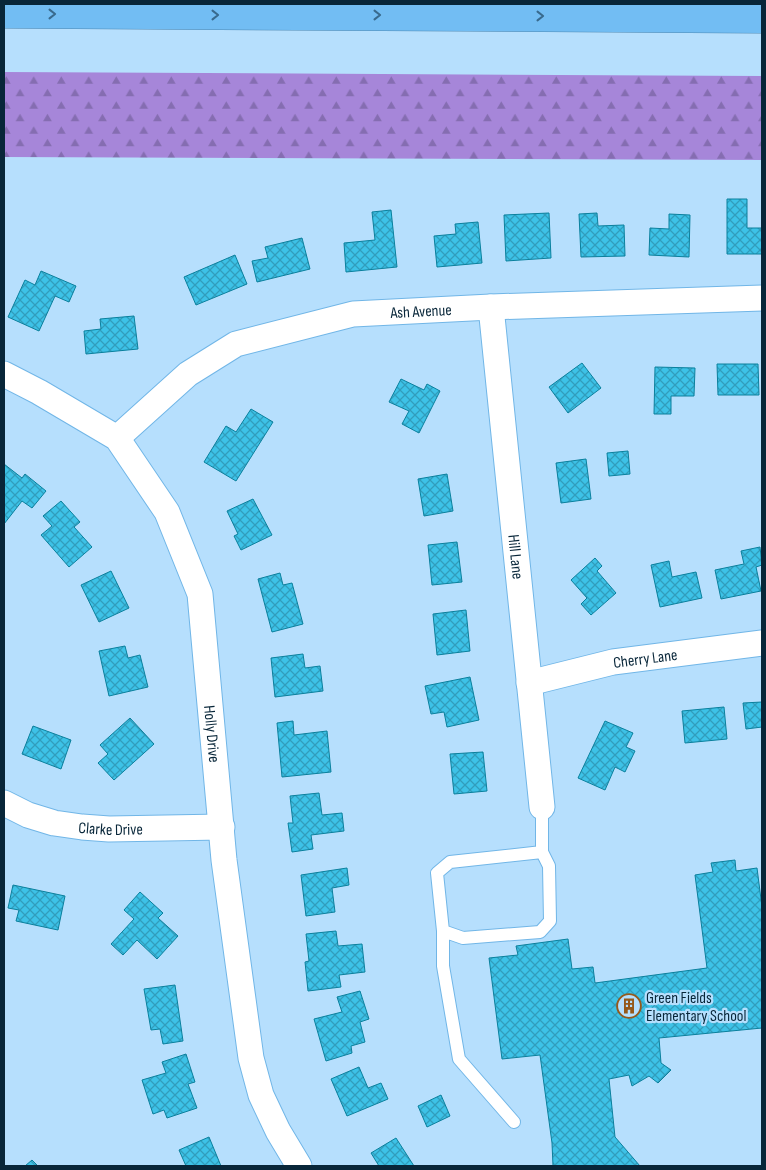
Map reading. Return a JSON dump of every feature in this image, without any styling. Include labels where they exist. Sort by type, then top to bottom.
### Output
[{"type":"highway","points":[[4,14],[762,18]]},
{"type":"street","name":"Ash Avenue","points":[[117,438],[188,374],[236,344],[353,314],[490,307],[762,298]]},
{"type":"street","name":"Hill Lane","points":[[490,307],[542,807]]},
{"type":"street","name":"Holly Drive","points":[[4,374],[39,392],[117,438],[167,512],[200,594],[224,860],[251,1058],[261,1095],[278,1131],[300,1166]]},
{"type":"street","name":"Cherry Lane","points":[[529,684],[613,662],[762,643]]},
{"type":"street","name":"Clarke Drive","points":[[4,803],[54,824],[119,829],[222,827]]},
{"type":"lane","points":[[443,932],[463,938],[540,932],[550,921],[549,866],[542,852],[542,807]]},
{"type":"lane","points":[[514,1122],[459,1059],[442,966],[443,932],[437,873],[450,862],[542,852]]},
{"type":"green space","points":[[4,72],[762,76],[762,160],[4,157]]},
{"type":"building","points":[[727,199],[747,199],[747,228],[762,228],[762,254],[727,254]]},
{"type":"building","points":[[391,210],[397,267],[346,272],[344,243],[375,240],[372,212]]},
{"type":"building","points":[[549,213],[551,258],[506,261],[504,215]]},
{"type":"building","points":[[597,213],[598,226],[624,225],[625,256],[581,257],[579,214]]},
{"type":"building","points":[[669,214],[690,215],[689,257],[649,255],[650,228],[669,229]]},
{"type":"building","points":[[478,222],[482,263],[437,267],[434,236],[456,234],[455,224]]},
{"type":"building","points":[[302,238],[310,269],[257,282],[252,261],[268,258],[265,247]]},
{"type":"building","points":[[235,255],[247,284],[196,305],[184,277]]},
{"type":"building","points":[[41,271],[76,286],[69,302],[55,296],[39,331],[8,317],[25,280],[35,285]]},
{"type":"building","points":[[134,316],[138,349],[86,354],[84,331],[101,329],[100,319]]},
{"type":"building","points":[[582,363],[601,388],[568,413],[549,387]]},
{"type":"building","points":[[717,364],[758,364],[759,395],[718,395]]},
{"type":"building","points":[[655,367],[695,368],[694,396],[671,396],[671,414],[654,414]]},
{"type":"building","points":[[401,379],[424,390],[427,384],[440,391],[419,433],[402,424],[409,411],[389,402]]},
{"type":"building","points":[[251,409],[273,422],[236,481],[204,462],[226,426],[236,432]]},
{"type":"building","points":[[628,451],[630,474],[609,476],[607,453]]},
{"type":"building","points":[[586,459],[591,499],[561,503],[556,463]]},
{"type":"building","points":[[4,464],[22,478],[25,474],[46,491],[32,508],[22,501],[4,524]]},
{"type":"building","points":[[447,474],[453,511],[424,516],[418,479]]},
{"type":"building","points":[[253,499],[272,535],[241,550],[234,536],[238,534],[227,511]]},
{"type":"building","points":[[61,501],[80,522],[74,527],[92,547],[69,567],[41,535],[52,526],[43,516]]},
{"type":"building","points":[[457,542],[462,582],[432,585],[428,545]]},
{"type":"building","points":[[760,547],[762,565],[756,567],[761,591],[721,599],[715,570],[744,564],[741,551]]},
{"type":"building","points":[[595,558],[602,566],[597,571],[616,593],[591,615],[581,604],[587,598],[571,580]]},
{"type":"building","points":[[669,561],[672,577],[696,572],[702,598],[660,607],[651,565]]},
{"type":"building","points":[[111,571],[129,608],[99,622],[81,585]]},
{"type":"building","points":[[280,573],[283,585],[292,583],[303,624],[272,632],[258,579]]},
{"type":"building","points":[[466,610],[470,651],[437,655],[433,614]]},
{"type":"building","points":[[125,646],[128,658],[140,655],[148,687],[109,696],[99,651]]},
{"type":"building","points":[[303,654],[305,668],[320,666],[323,691],[275,697],[271,658]]},
{"type":"building","points":[[470,677],[479,720],[447,727],[444,712],[431,714],[425,686]]},
{"type":"building","points":[[762,702],[762,727],[746,729],[743,703]]},
{"type":"building","points":[[724,707],[727,739],[685,743],[682,711]]},
{"type":"building","points":[[130,718],[154,744],[114,780],[98,763],[108,754],[100,745]]},
{"type":"building","points":[[293,721],[294,735],[327,731],[331,772],[282,777],[277,723]]},
{"type":"building","points":[[605,721],[633,733],[626,747],[635,751],[625,772],[615,767],[605,790],[578,778]]},
{"type":"building","points":[[33,726],[71,740],[61,769],[22,754]]},
{"type":"building","points":[[483,752],[487,791],[454,794],[450,754]]},
{"type":"building","points":[[319,793],[322,815],[342,813],[344,831],[311,835],[313,849],[292,852],[288,823],[293,823],[290,796]]},
{"type":"building","name":"Green Fields Elementary School","points":[[735,860],[736,871],[757,868],[762,907],[762,1028],[659,1038],[661,1063],[671,1070],[658,1083],[649,1076],[632,1086],[629,1075],[609,1079],[615,1137],[640,1166],[553,1166],[552,1143],[540,1055],[502,1059],[489,958],[518,955],[516,946],[568,939],[572,969],[593,967],[595,983],[707,968],[695,875],[713,872],[711,863]]},
{"type":"building","points":[[347,868],[349,885],[332,888],[335,912],[306,916],[301,875]]},
{"type":"building","points":[[13,885],[65,896],[58,930],[16,921],[19,910],[8,908]]},
{"type":"building","points":[[140,892],[163,913],[158,918],[178,936],[157,959],[137,940],[123,955],[111,944],[134,919],[124,910]]},
{"type":"building","points":[[336,931],[338,946],[362,944],[365,972],[339,975],[341,987],[308,991],[305,962],[309,961],[306,934]]},
{"type":"building","points":[[175,985],[183,1041],[163,1044],[160,1029],[151,1030],[144,989]]},
{"type":"building","points":[[360,991],[369,1019],[360,1022],[365,1042],[351,1046],[352,1053],[326,1061],[314,1019],[342,1012],[337,997]]},
{"type":"building","points":[[186,1054],[195,1082],[188,1084],[197,1108],[167,1118],[164,1110],[153,1114],[142,1080],[166,1073],[162,1062]]},
{"type":"building","points":[[359,1067],[368,1088],[381,1083],[388,1099],[347,1116],[331,1079]]},
{"type":"building","points":[[441,1095],[450,1116],[427,1127],[418,1106]]},
{"type":"building","points":[[209,1137],[221,1166],[186,1166],[179,1150]]},
{"type":"building","points":[[396,1138],[414,1166],[379,1166],[371,1153]]},
{"type":"building","points":[[32,1160],[38,1166],[25,1166]]},
{"type":"place","name":"Green Fields Elementary School","points":[[629,1006]]}]
